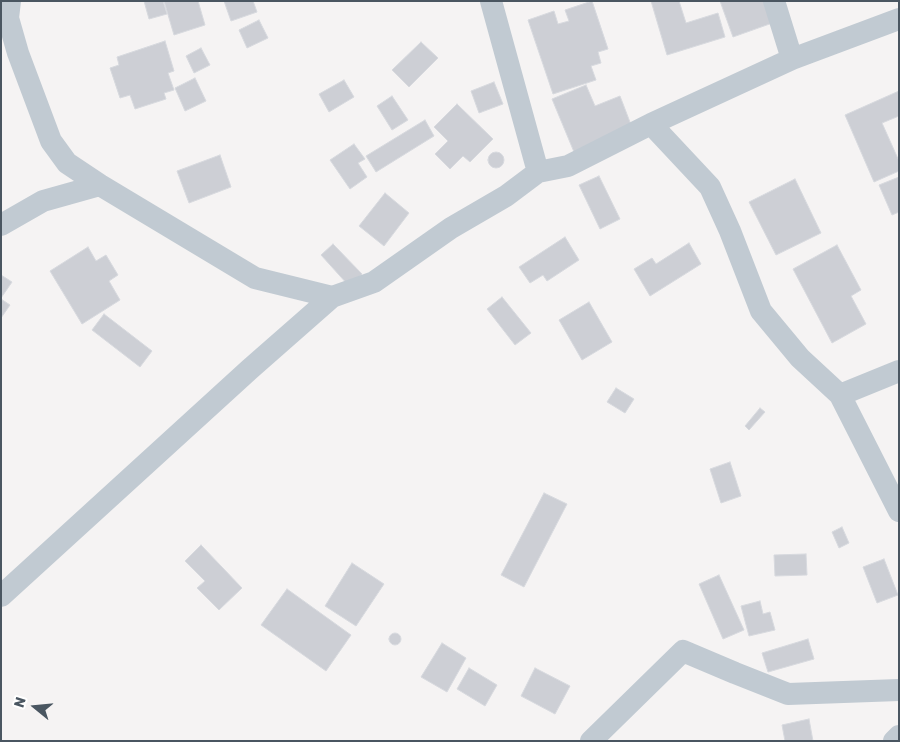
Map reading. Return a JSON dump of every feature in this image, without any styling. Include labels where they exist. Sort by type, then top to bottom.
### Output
[{"type":"street","points":[[10,1],[8,18],[18,53],[51,142],[67,163],[100,185],[255,278],[332,297]]},
{"type":"street","points":[[491,1],[538,172]]},
{"type":"street","points":[[774,1],[792,59]]},
{"type":"street","points":[[1,596],[250,369],[332,297],[374,282],[451,228],[506,196],[538,172],[568,166],[651,124],[792,59],[899,20]]},
{"type":"street","points":[[651,124],[710,187],[730,231],[761,311],[800,358],[840,395],[899,511]]},
{"type":"street","points":[[1,225],[43,201],[100,185]]},
{"type":"street","points":[[840,395],[899,371]]},
{"type":"street","points":[[591,741],[683,651],[735,674],[788,694],[899,690]]},
{"type":"street","points":[[894,741],[899,736]]},
{"type":"building","points":[[144,1],[163,1],[167,14],[149,19]]},
{"type":"building","points":[[164,1],[198,1],[205,25],[174,35]]},
{"type":"building","points":[[224,1],[253,1],[257,12],[231,21]]},
{"type":"building","points":[[592,1],[608,49],[598,52],[601,63],[591,66],[596,80],[553,94],[528,20],[554,11],[558,24],[569,21],[565,10]]},
{"type":"building","points":[[651,1],[679,1],[686,23],[718,13],[725,37],[667,55]]},
{"type":"building","points":[[720,1],[772,1],[778,21],[733,37]]},
{"type":"building","points":[[259,20],[268,38],[247,48],[239,30]]},
{"type":"building","points":[[165,41],[174,71],[168,73],[174,90],[164,93],[166,99],[135,109],[130,95],[120,98],[110,68],[119,65],[117,57]]},
{"type":"building","points":[[421,42],[438,58],[409,87],[392,70]]},
{"type":"building","points":[[201,48],[210,65],[194,73],[186,56]]},
{"type":"building","points":[[195,78],[206,101],[185,111],[175,88]]},
{"type":"building","points":[[344,80],[354,97],[329,112],[319,94]]},
{"type":"building","points":[[494,82],[503,104],[479,113],[471,91]]},
{"type":"building","points":[[586,85],[595,106],[620,96],[633,130],[574,152],[552,99]]},
{"type":"building","points":[[899,91],[899,116],[882,123],[899,161],[899,171],[874,182],[845,115]]},
{"type":"building","points":[[392,96],[408,120],[392,130],[377,106]]},
{"type":"building","points":[[457,104],[493,139],[470,162],[463,156],[450,169],[435,154],[448,141],[434,127]]},
{"type":"building","points":[[425,120],[434,136],[376,172],[366,156]]},
{"type":"building","points":[[354,144],[365,159],[358,163],[367,177],[350,189],[330,160]]},
{"type":"building","points":[[496,152],[504,160],[496,168],[488,160]]},
{"type":"building","points":[[220,155],[231,187],[189,203],[177,171]]},
{"type":"building","points":[[599,176],[620,219],[600,229],[579,185]]},
{"type":"building","points":[[899,177],[899,212],[892,215],[879,185]]},
{"type":"building","points":[[795,179],[821,233],[776,255],[749,202]]},
{"type":"building","points":[[385,193],[409,213],[384,246],[359,226]]},
{"type":"building","points":[[565,237],[579,260],[547,281],[543,275],[530,283],[519,267]]},
{"type":"building","points":[[689,243],[701,264],[650,296],[634,269],[652,258],[656,264]]},
{"type":"building","points":[[333,244],[362,274],[349,286],[321,255]]},
{"type":"building","points":[[837,245],[861,290],[851,296],[866,324],[832,343],[793,269]]},
{"type":"building","points":[[88,247],[96,261],[106,255],[118,275],[109,281],[120,300],[82,324],[50,271]]},
{"type":"building","points":[[1,275],[12,282],[1,298]]},
{"type":"building","points":[[502,297],[531,333],[515,345],[487,309]]},
{"type":"building","points":[[1,299],[10,305],[1,318]]},
{"type":"building","points":[[589,302],[612,342],[582,360],[559,320]]},
{"type":"building","points":[[104,314],[152,351],[140,367],[92,330]]},
{"type":"building","points":[[616,388],[634,399],[625,413],[607,402]]},
{"type":"building","points":[[760,408],[765,412],[749,430],[745,426]]},
{"type":"building","points":[[730,462],[741,496],[721,503],[710,469]]},
{"type":"building","points":[[544,493],[567,504],[524,587],[501,575]]},
{"type":"building","points":[[842,527],[849,543],[839,548],[832,532]]},
{"type":"building","points":[[201,545],[242,588],[219,610],[197,588],[205,581],[185,561]]},
{"type":"building","points":[[806,554],[807,575],[775,576],[774,555]]},
{"type":"building","points":[[884,559],[898,595],[877,603],[863,567]]},
{"type":"building","points":[[352,563],[384,584],[356,626],[325,606]]},
{"type":"building","points":[[719,575],[744,630],[723,639],[699,584]]},
{"type":"building","points":[[287,589],[351,635],[326,671],[261,625]]},
{"type":"building","points":[[760,601],[763,614],[770,612],[775,630],[749,636],[741,606]]},
{"type":"building","points":[[397,633],[400,634],[400,644],[393,645],[390,644],[389,637],[390,634]]},
{"type":"building","points":[[808,639],[814,659],[768,672],[762,653]]},
{"type":"building","points":[[442,643],[466,658],[447,692],[421,677]]},
{"type":"building","points":[[469,668],[497,685],[485,706],[457,689]]},
{"type":"building","points":[[535,668],[570,686],[555,714],[521,696]]},
{"type":"building","points":[[809,719],[813,741],[785,741],[782,725]]}]
